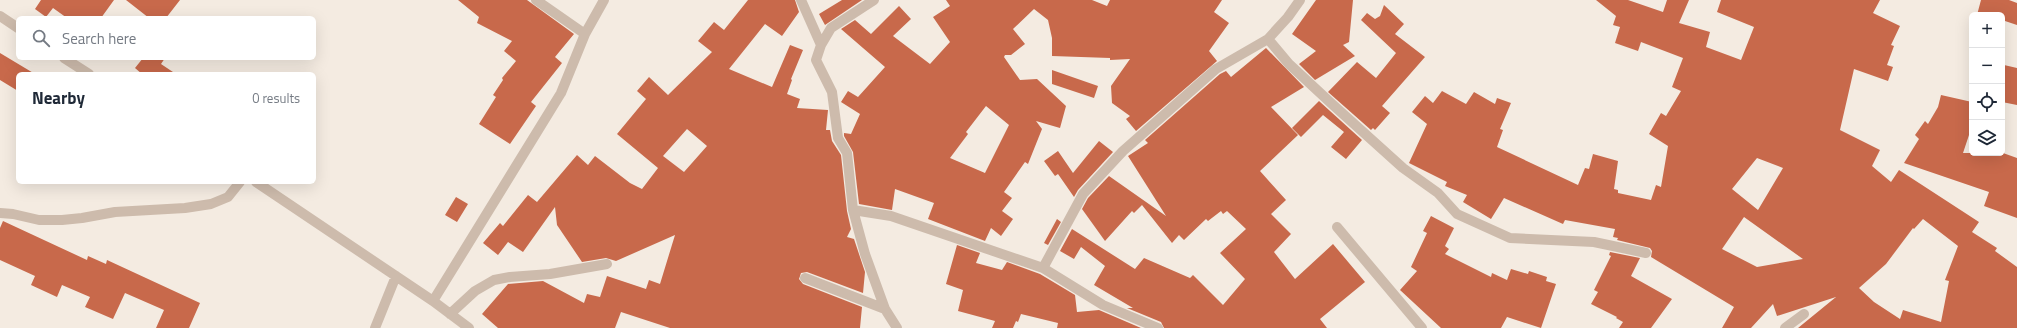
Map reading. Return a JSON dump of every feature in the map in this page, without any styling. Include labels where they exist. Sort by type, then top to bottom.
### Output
[{"type":"street","points":[[536,0],[585,34]]},
{"type":"street","points":[[433,301],[561,93],[585,34],[604,0]]},
{"type":"street","points":[[801,0],[821,45]]},
{"type":"street","points":[[874,0],[831,28],[821,45],[816,60],[832,92],[838,138],[847,153],[853,210],[864,254],[885,309],[897,328]]},
{"type":"street","points":[[1043,268],[1083,194],[1123,151],[1216,69],[1268,39],[1288,17],[1300,0]]},
{"type":"street","points":[[0,16],[16,27]]},
{"type":"street","points":[[1268,39],[1290,64],[1332,104],[1403,168],[1438,193],[1457,214],[1510,238],[1594,242],[1646,253]]},
{"type":"street","points":[[67,60],[86,72]]},
{"type":"street","points":[[0,213],[13,214],[39,220],[62,220],[115,212],[191,207],[211,204],[228,197],[238,184]]},
{"type":"street","points":[[259,184],[433,301],[469,328]]},
{"type":"street","points":[[853,210],[891,216],[1043,268],[1103,305],[1158,328]]},
{"type":"street","points":[[1338,227],[1422,328]]},
{"type":"street","points":[[450,314],[475,291],[494,280],[510,276],[550,274],[607,264]]},
{"type":"street","points":[[375,328],[396,276]]},
{"type":"street","points":[[805,278],[885,309]]},
{"type":"street","points":[[1784,328],[1804,314]]},
{"type":"building","points":[[41,0],[114,0],[102,16],[64,16],[53,8],[47,16],[45,16],[35,9]]},
{"type":"building","points":[[126,0],[180,0],[168,16],[146,16]]},
{"type":"building","points":[[458,0],[527,0],[574,34],[555,57],[562,63],[531,102],[536,106],[510,144],[479,124],[496,97],[493,95],[503,80],[502,78],[516,61],[504,51],[512,41],[477,23],[479,17]]},
{"type":"building","points":[[748,0],[795,0],[799,12],[782,36],[765,24],[729,69],[772,87],[790,45],[803,50],[791,79],[792,80],[787,94],[800,99],[797,108],[828,110],[826,130],[830,130],[832,141],[841,155],[847,211],[851,229],[847,237],[854,239],[865,272],[863,293],[807,272],[801,273],[799,279],[803,284],[862,307],[860,328],[670,328],[621,312],[615,328],[498,328],[482,314],[508,284],[543,281],[584,303],[587,294],[600,297],[607,276],[646,289],[649,280],[660,284],[675,235],[616,261],[606,258],[582,262],[557,225],[555,207],[523,252],[508,242],[498,255],[483,243],[500,223],[503,226],[528,195],[537,202],[577,155],[588,165],[595,156],[630,183],[642,189],[658,168],[617,134],[646,99],[637,91],[649,77],[668,95],[712,52],[698,41],[714,22],[724,30]],"holes":[[[687,129],[707,146],[684,172],[663,156]]]},
{"type":"building","points":[[842,0],[862,0],[825,25],[819,14]]},
{"type":"building","points":[[946,0],[1092,0],[1107,6],[1110,0],[1222,0],[1214,12],[1229,23],[1209,51],[1217,61],[1136,131],[1126,119],[1130,116],[1112,103],[1111,86],[1130,59],[1110,60],[1110,58],[1052,56],[1052,38],[1048,20],[1034,9],[1013,29],[1025,44],[1011,55],[1005,55],[1004,57],[1020,80],[1037,79],[1066,106],[1060,128],[1036,121],[1042,129],[1028,164],[1025,162],[1004,192],[1012,198],[1002,211],[1013,219],[1001,236],[991,228],[985,241],[928,219],[934,203],[895,189],[892,210],[859,204],[853,152],[844,136],[844,133],[851,134],[860,114],[841,102],[848,91],[858,97],[885,67],[841,29],[855,20],[871,34],[899,6],[911,19],[893,36],[930,64],[950,42],[933,17],[950,6]],"holes":[[[986,106],[1009,125],[985,173],[950,158],[968,134],[966,132]]]},
{"type":"building","points":[[1316,0],[1353,0],[1349,42],[1343,45],[1355,56],[1315,80],[1299,64],[1316,51],[1292,34]]},
{"type":"building","points":[[1596,0],[1628,0],[1663,12],[1667,0],[1689,0],[1679,23],[1710,32],[1706,47],[1741,60],[1754,27],[1717,12],[1721,0],[1880,0],[1873,13],[1900,26],[1891,45],[1894,46],[1887,65],[1893,67],[1888,81],[1854,69],[1840,130],[1880,150],[1872,166],[1891,182],[1899,170],[1979,222],[1972,232],[1997,248],[1995,251],[2017,267],[2017,328],[1798,328],[1836,297],[1777,316],[1773,304],[1751,328],[1722,328],[1734,307],[1651,257],[1652,251],[1650,248],[1617,240],[1618,238],[1613,237],[1615,229],[1565,220],[1563,224],[1504,198],[1491,219],[1463,202],[1467,195],[1445,186],[1447,182],[1409,163],[1427,124],[1412,112],[1425,96],[1433,103],[1442,91],[1466,104],[1474,92],[1495,104],[1497,98],[1511,103],[1500,129],[1503,130],[1497,147],[1578,185],[1585,168],[1589,169],[1593,154],[1618,161],[1614,189],[1618,190],[1618,193],[1651,200],[1656,185],[1661,187],[1668,146],[1649,134],[1661,113],[1666,116],[1681,91],[1672,87],[1683,58],[1641,42],[1638,51],[1615,43],[1620,27],[1613,25],[1616,16]],"holes":[[[1757,158],[1783,168],[1758,210],[1732,189]],[[1744,217],[1803,259],[1757,267],[1722,249]],[[1923,219],[1958,246],[1945,280],[1949,281],[1941,322],[1903,310],[1900,319],[1874,302],[1859,288],[1886,264],[1913,228],[1914,229]]]},
{"type":"building","points":[[1981,0],[2009,0],[2017,3],[2017,25],[2005,21],[2005,12],[1978,12]]},
{"type":"building","points":[[1384,5],[1404,24],[1395,34],[1425,57],[1382,106],[1390,113],[1375,130],[1373,128],[1371,130],[1328,92],[1357,62],[1376,78],[1396,53],[1361,20],[1367,13],[1375,19],[1380,16]]},
{"type":"building","points":[[1266,48],[1304,87],[1271,107],[1298,135],[1260,171],[1286,200],[1271,214],[1291,234],[1274,252],[1295,279],[1333,244],[1365,282],[1320,319],[1327,328],[1164,328],[1161,322],[1127,308],[1133,308],[1094,285],[1105,266],[1081,247],[1074,259],[1060,251],[1072,229],[1135,269],[1144,258],[1190,278],[1193,275],[1223,305],[1245,279],[1220,253],[1246,229],[1227,211],[1223,214],[1221,211],[1208,221],[1206,219],[1184,240],[1179,235],[1172,243],[1142,205],[1134,213],[1132,211],[1105,241],[1082,209],[1088,198],[1109,176],[1166,216],[1128,156],[1148,143],[1145,140],[1220,74],[1226,71],[1231,77]]},
{"type":"building","points":[[0,53],[32,72],[16,72],[16,90],[0,80]]},
{"type":"building","points":[[141,60],[164,60],[161,64],[173,72],[140,72],[135,68]]},
{"type":"building","points":[[2005,65],[2017,68],[2017,105],[2005,103]]},
{"type":"building","points":[[1052,70],[1098,86],[1094,98],[1052,84]]},
{"type":"building","points":[[1941,95],[1969,101],[1969,135],[1963,153],[1969,153],[1969,156],[2005,156],[2005,154],[2017,158],[2017,218],[1984,206],[1989,192],[1904,163],[1919,139],[1915,135],[1925,121],[1928,124],[1938,107]]},
{"type":"building","points":[[1319,101],[1362,140],[1346,159],[1331,147],[1344,132],[1323,115],[1301,137],[1292,128]]},
{"type":"building","points":[[1099,141],[1113,152],[1078,190],[1074,197],[1058,174],[1055,176],[1044,161],[1058,151],[1073,173]]},
{"type":"building","points":[[456,197],[468,204],[457,222],[445,215]]},
{"type":"building","points":[[1431,216],[1454,228],[1445,246],[1449,249],[1445,254],[1491,277],[1492,273],[1507,280],[1511,269],[1528,274],[1529,271],[1547,277],[1546,281],[1556,284],[1541,328],[1507,317],[1501,328],[1441,328],[1400,290],[1417,271],[1411,267],[1427,233],[1423,231]]},
{"type":"building","points":[[1057,219],[1061,222],[1048,245],[1044,243]]},
{"type":"building","points":[[3,221],[87,260],[88,256],[106,264],[107,260],[200,303],[189,328],[156,328],[164,310],[125,293],[113,319],[85,307],[90,297],[62,285],[57,297],[31,285],[35,276],[0,260],[0,228]]},
{"type":"building","points":[[957,245],[980,253],[976,263],[1002,270],[1007,262],[1040,274],[1075,295],[1077,312],[1099,310],[1141,328],[1057,328],[1058,323],[1021,314],[1018,322],[1016,321],[1013,328],[992,328],[995,321],[958,311],[963,290],[946,284]]},
{"type":"building","points":[[1610,252],[1640,258],[1631,276],[1672,299],[1651,328],[1619,328],[1623,322],[1616,318],[1617,317],[1591,304],[1598,292],[1594,290],[1611,256],[1609,255]]}]
